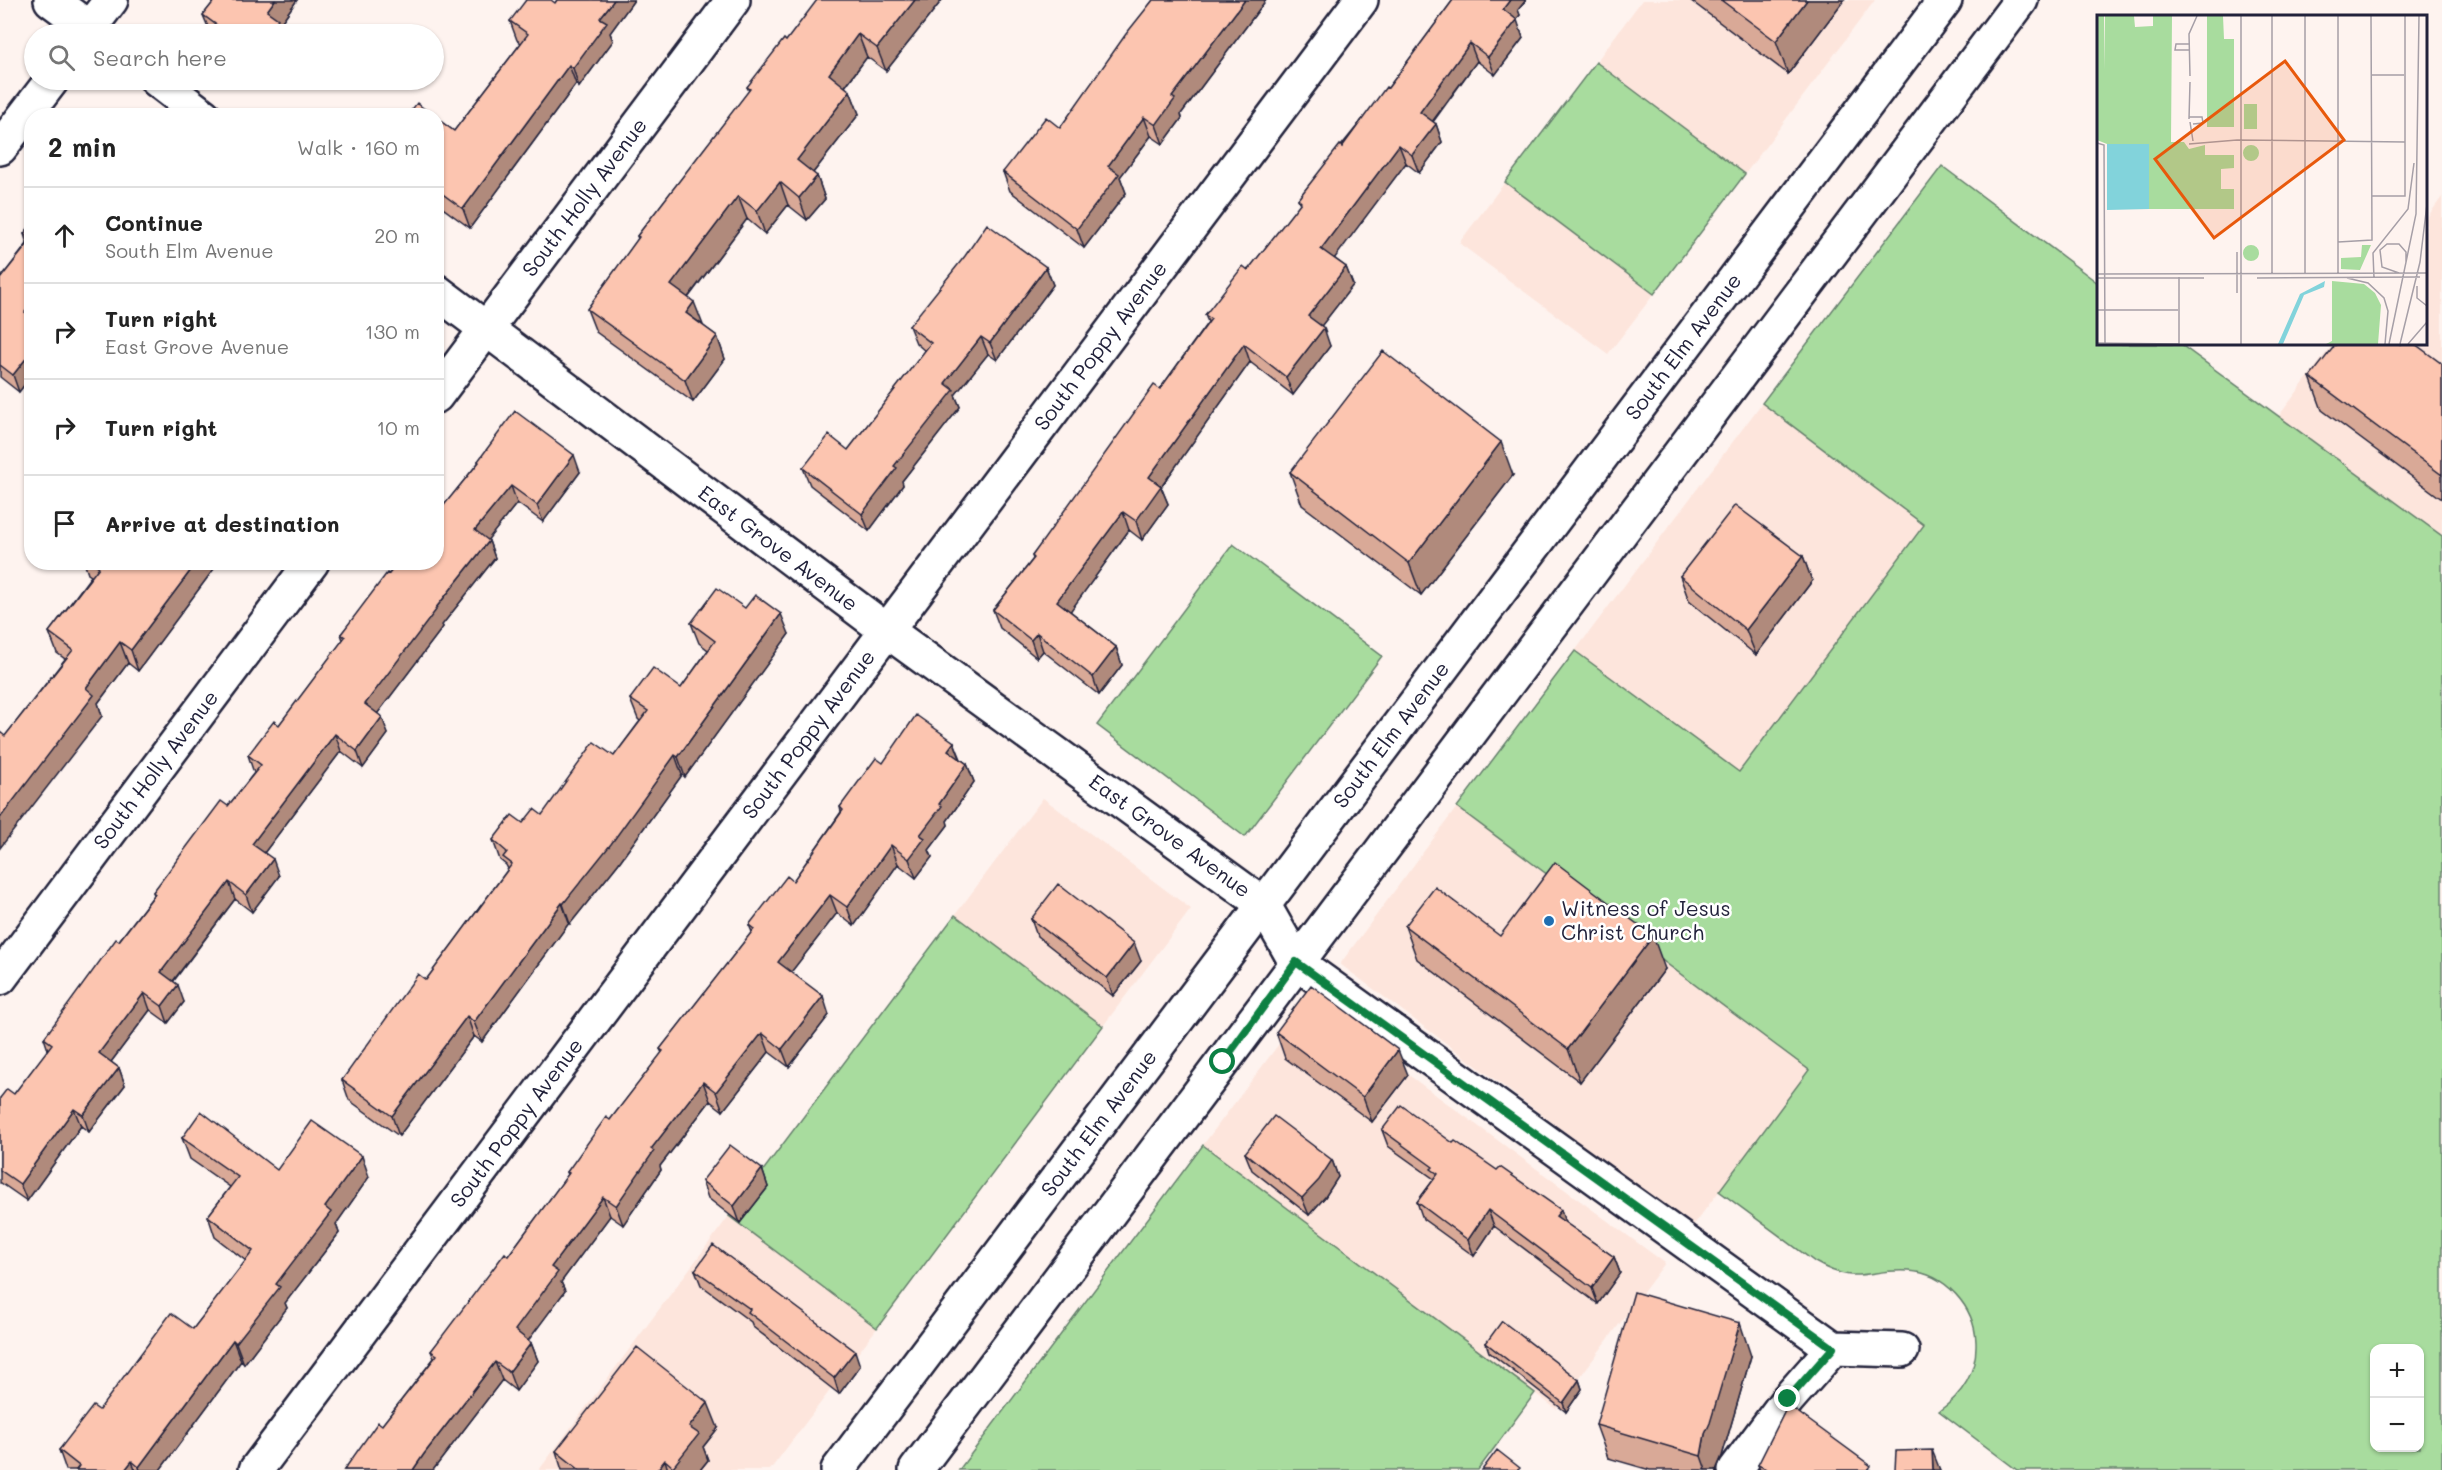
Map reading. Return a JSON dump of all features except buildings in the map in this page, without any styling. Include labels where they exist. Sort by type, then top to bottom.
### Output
[{"type":"street","points":[[51,0],[80,24]]},
{"type":"street","points":[[96,24],[111,0]]},
{"type":"street","name":"South Holly Avenue","points":[[444,385],[733,0]]},
{"type":"street","name":"South Poppy Avenue","points":[[256,1470],[1361,0]]},
{"type":"street","name":"South Elm Avenue","points":[[838,1470],[1945,0]]},
{"type":"street","points":[[916,1470],[2021,0]]},
{"type":"street","points":[[31,108],[44,90]]},
{"type":"street","points":[[169,90],[193,108]]},
{"type":"street","points":[[0,148],[24,117]]},
{"type":"street","name":"East Grove Avenue","points":[[444,297],[886,630],[1263,904],[1296,962],[1833,1348]]},
{"type":"street","name":"South Holly Avenue","points":[[0,978],[306,570]]},
{"type":"street","points":[[1735,1470],[1788,1399],[1833,1348],[1902,1350]]},
{"type":"shaded area","points":[[1642,0],[1875,0],[1745,174],[1596,62]]},
{"type":"shaded area","points":[[1505,182],[1654,294],[1608,354],[1459,243]]},
{"type":"shaded area","points":[[2442,197],[2442,536],[2278,417],[2332,345],[2427,345],[2427,218]]},
{"type":"shaded area","points":[[1762,403],[1924,525],[1739,772],[1575,651]]},
{"type":"shaded area","points":[[1043,798],[1191,909],[1103,1026],[955,915]]},
{"type":"shaded area","points":[[1457,807],[1810,1071],[1692,1227],[1340,964]]},
{"type":"shaded area","points":[[1312,1000],[1320,1010],[1665,1263],[1556,1409],[1203,1145]]},
{"type":"shaded area","points":[[729,1216],[877,1328],[770,1470],[539,1470]]},
{"type":"green space","points":[[1596,62],[1745,174],[1654,294],[1505,182]]},
{"type":"green space","points":[[1942,166],[2097,282],[2097,345],[2181,345],[2442,536],[2442,1470],[2017,1470],[1939,1411],[1962,1390],[1971,1373],[1976,1353],[1974,1329],[1970,1316],[1956,1294],[1935,1278],[1922,1273],[1895,1271],[1853,1275],[1842,1274],[1830,1269],[1815,1262],[1719,1191],[1809,1070],[1457,807],[1575,651],[1739,772],[1924,525],[1762,403]]},
{"type":"green space","points":[[1233,544],[1382,656],[1245,837],[1097,725]]},
{"type":"green space","points":[[955,915],[1103,1026],[877,1328],[729,1216]]},
{"type":"green space","points":[[1203,1145],[1535,1393],[1478,1470],[959,1470]]},
{"type":"place","name":"Witness of Jesus Christ Church","points":[[1549,921]]},
{"type":"route","points":[[1223,1062],[1296,962],[1833,1348],[1788,1399]]}]
